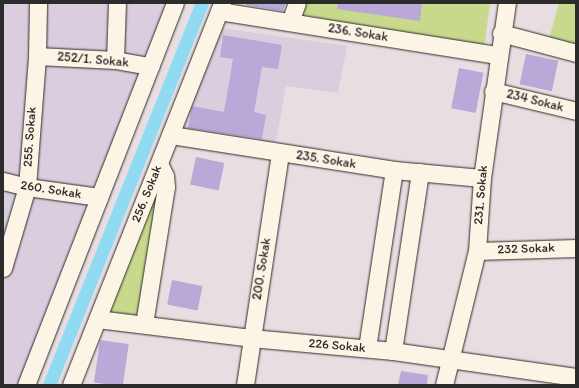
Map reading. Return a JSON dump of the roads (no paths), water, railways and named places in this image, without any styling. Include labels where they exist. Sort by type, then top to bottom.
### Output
[{"type":"street","name":"255. Sokak","points":[[3,268],[27,188],[37,56],[38,3]]},
{"type":"street","points":[[115,60],[117,3]]},
{"type":"street","points":[[26,385],[175,3]]},
{"type":"street","points":[[290,22],[297,3]]},
{"type":"street","name":"231. Sokak","points":[[444,385],[452,360],[477,251],[482,178],[501,33],[507,3]]},
{"type":"street","name":"236. Sokak","points":[[220,7],[290,22],[498,55]]},
{"type":"street","name":"256. Sokak","points":[[70,385],[171,135],[220,7]]},
{"type":"street","points":[[501,33],[576,53]]},
{"type":"street","name":"252/1. Sokak","points":[[37,56],[115,60],[150,66]]},
{"type":"street","name":"234 Sokak","points":[[493,91],[576,111]]},
{"type":"street","name":"235. Sokak","points":[[171,135],[394,170],[482,178]]},
{"type":"street","name":"200. Sokak","points":[[245,385],[280,153]]},
{"type":"street","points":[[144,324],[166,187],[165,176],[159,163]]},
{"type":"street","points":[[367,348],[394,170]]},
{"type":"street","points":[[393,351],[420,172]]},
{"type":"street","name":"260. Sokak","points":[[3,181],[27,188],[100,197]]},
{"type":"street","name":"232 Sokak","points":[[477,251],[576,248]]},
{"type":"street","name":"226 Sokak","points":[[97,319],[251,338],[393,351],[576,377]]},
{"type":"waterway","points":[[49,385],[202,3]]}]
